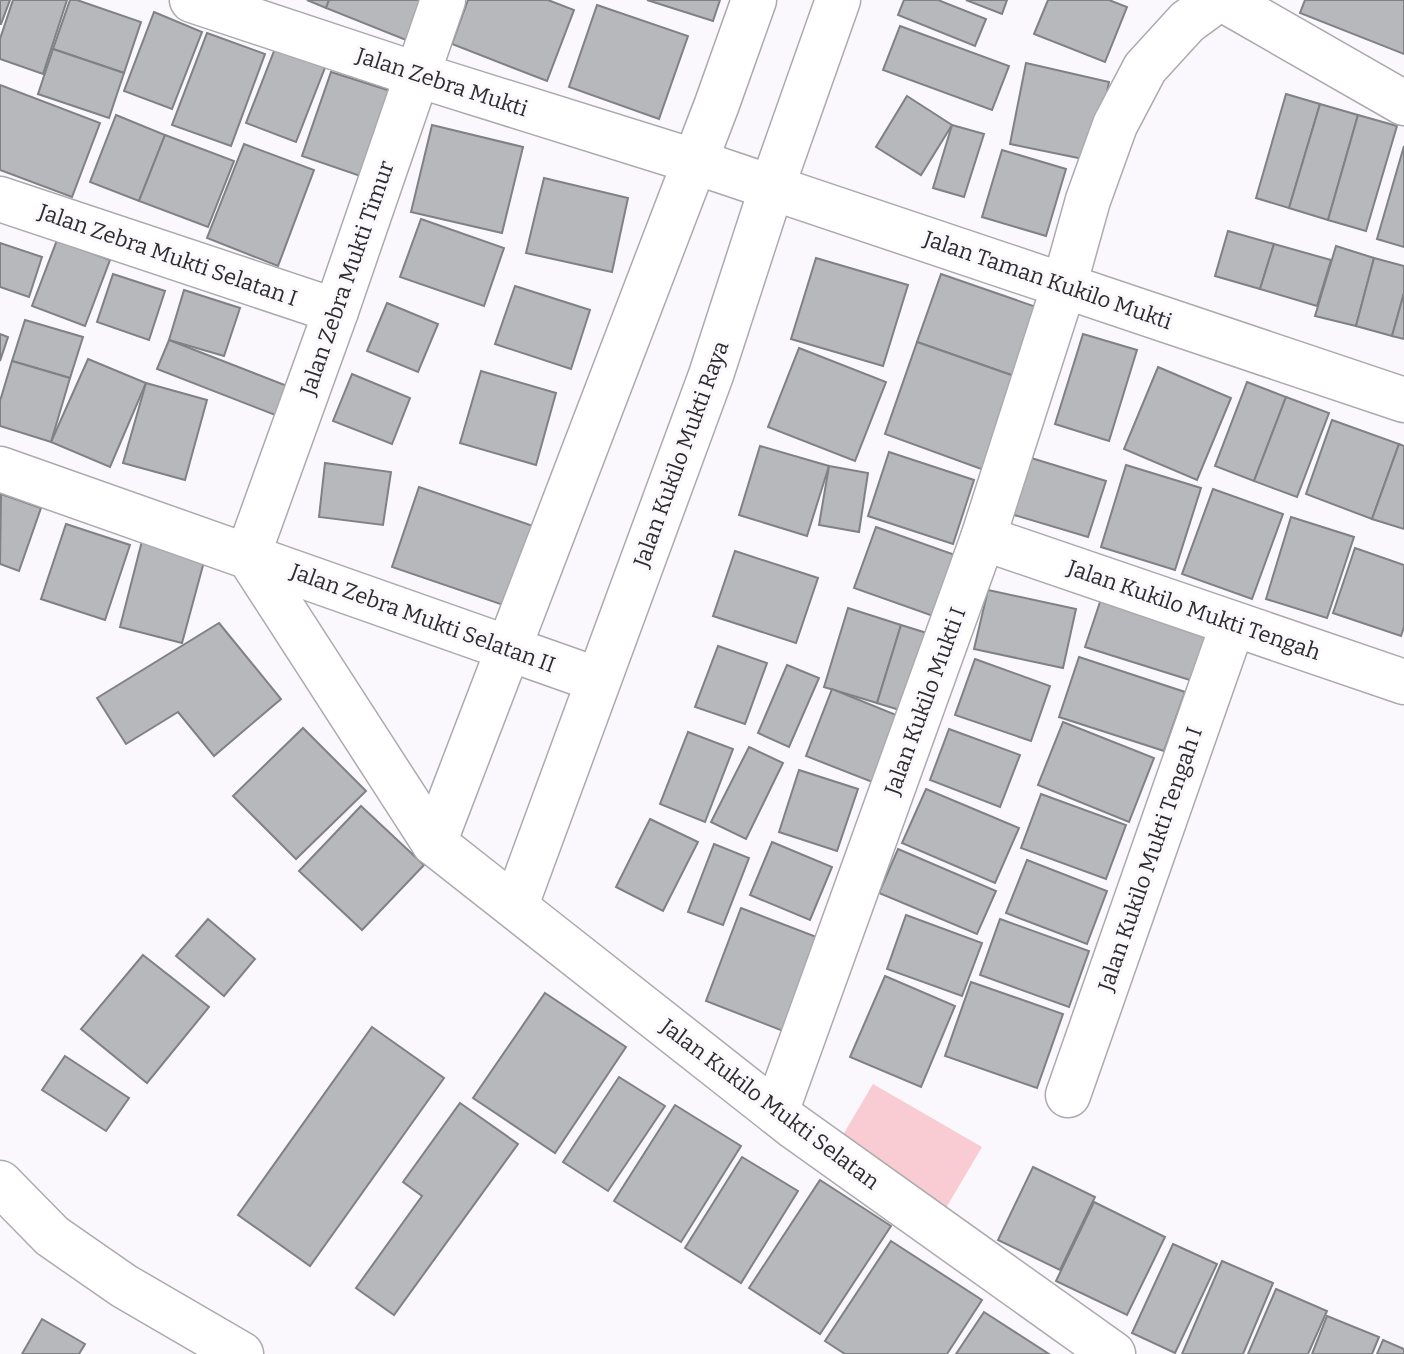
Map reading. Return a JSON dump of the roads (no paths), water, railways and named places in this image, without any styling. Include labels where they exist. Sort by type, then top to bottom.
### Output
[{"type":"street","name":"Jalan Zebra Mukti","points":[[192,0],[693,161]]},
{"type":"street","name":"Jalan Zebra Mukti Timur","points":[[248,555],[443,0]]},
{"type":"street","points":[[434,843],[510,650],[754,0]]},
{"type":"street","name":"Jalan Kukilo Mukti Raya","points":[[516,905],[711,375],[772,187],[838,0]]},
{"type":"street","name":"Jalan Kukilo Mukti I","points":[[776,1112],[983,538],[1064,286],[1088,200],[1110,140],[1145,68],[1187,22],[1217,0]]},
{"type":"street","points":[[1224,0],[1404,103]]},
{"type":"street","name":"Jalan Taman Kukilo Mukti","points":[[693,161],[1404,400]]},
{"type":"street","name":"Jalan Zebra Mukti Selatan I","points":[[0,199],[336,311]]},
{"type":"street","name":"Jalan Zebra Mukti Selatan II","points":[[0,469],[598,680]]},
{"type":"street","name":"Jalan Kukilo Mukti Tengah","points":[[983,538],[1404,682]]},
{"type":"street","name":"Jalan Zebra Mukti Selatan II","points":[[248,555],[434,843]]},
{"type":"street","name":"Jalan Kukilo Mukti Tengah I","points":[[1068,1095],[1233,624]]},
{"type":"street","name":"Jalan Kukilo Mukti Selatan","points":[[434,843],[776,1112],[1113,1354]]},
{"type":"street","points":[[0,1183],[52,1236],[124,1286],[241,1354]]}]
